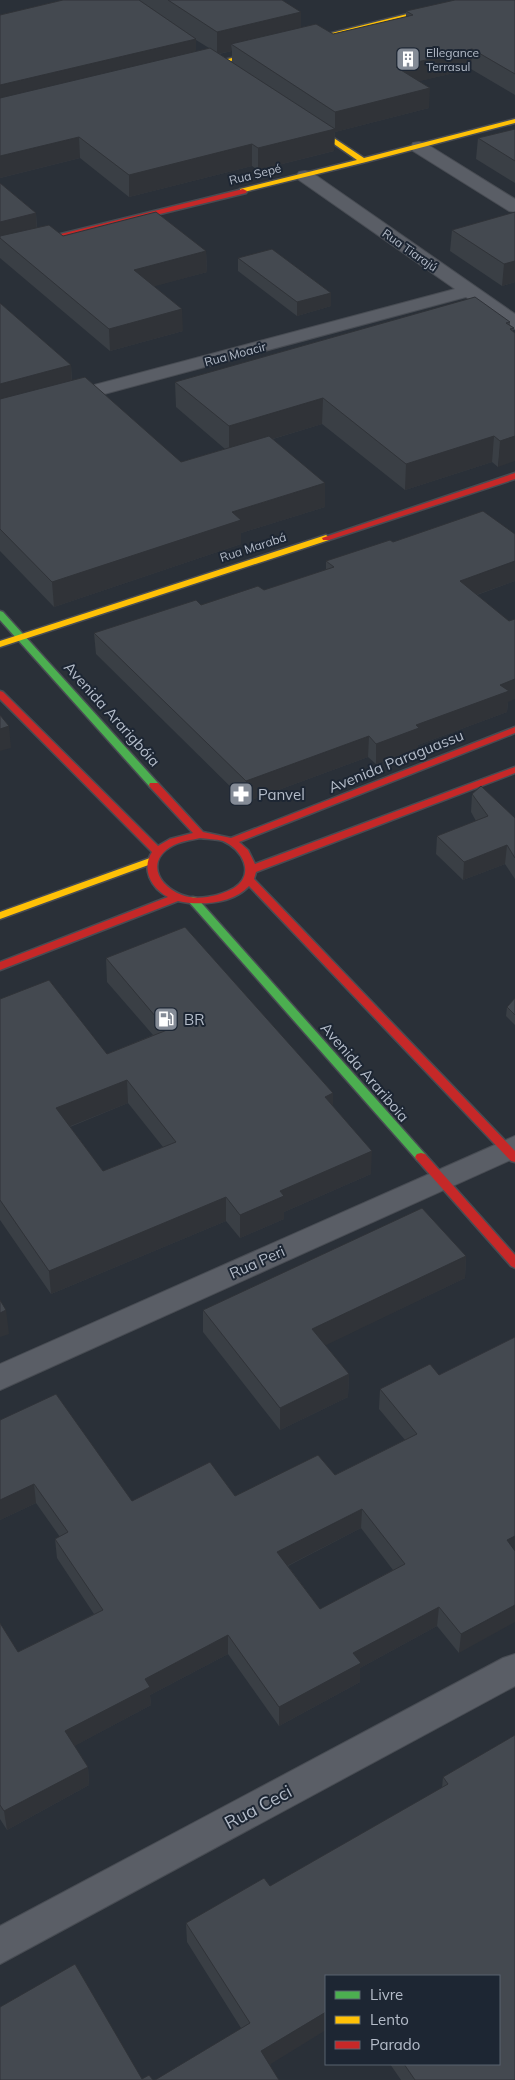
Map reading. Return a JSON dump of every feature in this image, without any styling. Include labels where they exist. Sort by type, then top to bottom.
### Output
[{"type":"street","points":[[179,71],[471,0]]},
{"type":"street","points":[[201,52],[233,73]]},
{"type":"street","points":[[291,112],[364,161]]},
{"type":"street","name":"Rua Sepé","points":[[0,251],[305,176],[515,121]]},
{"type":"street","points":[[419,146],[515,207]]},
{"type":"street","name":"Rua Tiarajú","points":[[305,176],[515,323]]},
{"type":"street","name":"Rua Moacir","points":[[0,416],[469,291]]},
{"type":"street","name":"Rua Marabá","points":[[0,644],[515,476]]},
{"type":"street","name":"Avenida Ararigbóia","points":[[0,614],[200,835]]},
{"type":"street","points":[[0,694],[154,856]]},
{"type":"street","name":"Avenida Paraguassu","points":[[232,841],[515,730]]},
{"type":"street","points":[[154,856],[149,872],[154,882],[163,891],[177,897],[193,900],[227,897],[240,890],[251,875],[515,770]]},
{"type":"street","points":[[0,916],[154,856],[168,843],[200,835],[217,836],[232,841],[244,849],[251,859],[251,875],[512,1151]]},
{"type":"street","points":[[0,966],[177,897]]},
{"type":"street","name":"Avenida Arariboia","points":[[193,900],[439,1180],[515,1263]]},
{"type":"street","name":"Rua Peri","points":[[0,1378],[439,1180],[512,1151]]},
{"type":"street","name":"Rua Ceci","points":[[0,1946],[515,1668]]},
{"type":"building","points":[[63,0],[139,0],[196,39],[0,85],[0,15]]},
{"type":"building","points":[[168,0],[282,0],[301,12],[217,32]]},
{"type":"building","points":[[455,0],[515,0],[515,74],[472,49],[396,67],[430,88],[335,112],[231,44],[316,24],[333,34],[413,15],[406,11]]},
{"type":"building","points":[[210,48],[335,129],[258,148],[252,144],[129,175],[79,137],[0,156],[0,98]]},
{"type":"building","points":[[515,129],[515,161],[478,138]]},
{"type":"building","points":[[0,183],[36,213],[0,222]]},
{"type":"building","points":[[156,212],[206,251],[134,270],[182,309],[109,329],[0,238],[0,236],[49,225],[63,236]]},
{"type":"building","points":[[515,212],[515,261],[504,264],[452,230]]},
{"type":"building","points":[[272,249],[331,293],[297,302],[238,258]]},
{"type":"building","points":[[475,297],[510,322],[506,323],[514,328],[510,329],[515,333],[515,436],[500,441],[494,436],[406,464],[323,398],[229,426],[175,382]]},
{"type":"building","points":[[0,303],[71,365],[0,384]]},
{"type":"building","points":[[85,377],[181,462],[269,436],[325,483],[232,512],[241,520],[52,582],[0,529],[0,399]]},
{"type":"building","points":[[483,511],[515,534],[515,561],[460,581],[509,621],[515,619],[515,679],[500,685],[509,691],[416,725],[419,728],[376,744],[369,736],[246,781],[94,633],[196,600],[201,605],[258,586],[264,590],[334,567],[326,561],[390,540],[393,542]]},
{"type":"building","points":[[0,715],[9,726],[0,729]]},
{"type":"building","points":[[481,786],[515,818],[515,858],[507,845],[464,862],[437,836],[488,816],[472,794]]},
{"type":"building","points":[[185,927],[333,1093],[325,1097],[372,1151],[280,1191],[284,1196],[240,1215],[226,1197],[49,1271],[0,1200],[0,999],[49,980],[107,1054],[167,1030],[106,958]],"holes":[[[127,1080],[176,1142],[103,1171],[56,1108]]]},
{"type":"building","points":[[515,998],[515,1015],[507,1007]]},
{"type":"building","points":[[422,1208],[466,1256],[312,1329],[349,1374],[280,1408],[203,1310]]},
{"type":"building","points":[[0,1300],[6,1310],[0,1313]]},
{"type":"building","points":[[515,1337],[515,1536],[507,1540],[515,1551],[515,1605],[461,1634],[439,1607],[353,1653],[361,1663],[279,1707],[228,1635],[145,1679],[150,1687],[65,1731],[88,1767],[4,1811],[0,1805],[0,1623],[18,1652],[103,1610],[55,1539],[68,1532],[34,1484],[0,1500],[0,1420],[56,1394],[132,1501],[210,1462],[235,1496],[318,1455],[335,1475],[417,1434],[380,1389],[430,1364],[439,1375]],"holes":[[[362,1509],[405,1564],[320,1609],[277,1552]]]},
{"type":"building","points":[[515,1735],[515,2080],[415,2080],[405,2065],[500,2065],[500,1975],[325,1975],[325,2013],[261,2051],[279,2080],[155,2080],[250,2023],[186,1923],[264,1878],[270,1886],[448,1784],[443,1777]]},
{"type":"building","points":[[75,1964],[142,2079],[149,2075],[153,2080],[0,2080],[0,2007]]},
{"type":"traffic: fast","points":[[0,614],[154,785]]},
{"type":"traffic: fast","points":[[193,900],[421,1157]]},
{"type":"traffic: slow","points":[[191,69],[471,0]]},
{"type":"traffic: slow","points":[[303,120],[364,161]]},
{"type":"traffic: slow","points":[[243,191],[515,121]]},
{"type":"traffic: slow","points":[[0,644],[326,538]]},
{"type":"traffic: slow","points":[[0,916],[150,861]]},
{"type":"traffic: jam","points":[[0,251],[243,191]]},
{"type":"traffic: jam","points":[[326,538],[515,476]]},
{"type":"traffic: jam","points":[[0,694],[157,851]]},
{"type":"traffic: jam","points":[[232,841],[515,730]]},
{"type":"traffic: jam","points":[[253,869],[515,770]]},
{"type":"traffic: jam","points":[[154,785],[200,835]]},
{"type":"traffic: jam","points":[[200,835],[226,839],[233,842],[244,852],[251,866],[251,872],[241,888],[215,898],[189,900],[168,892],[160,885],[154,877],[152,868],[153,859],[159,850],[170,843],[200,835]]},
{"type":"traffic: jam","points":[[249,880],[515,1158]]},
{"type":"traffic: jam","points":[[0,966],[177,897]]},
{"type":"traffic: jam","points":[[421,1157],[515,1263]]},
{"type":"place","name":"Ellegance Terrasul","points":[[408,59]]},
{"type":"place","name":"Panvel","points":[[241,794]]},
{"type":"place","name":"BR","points":[[166,1019]]}]
